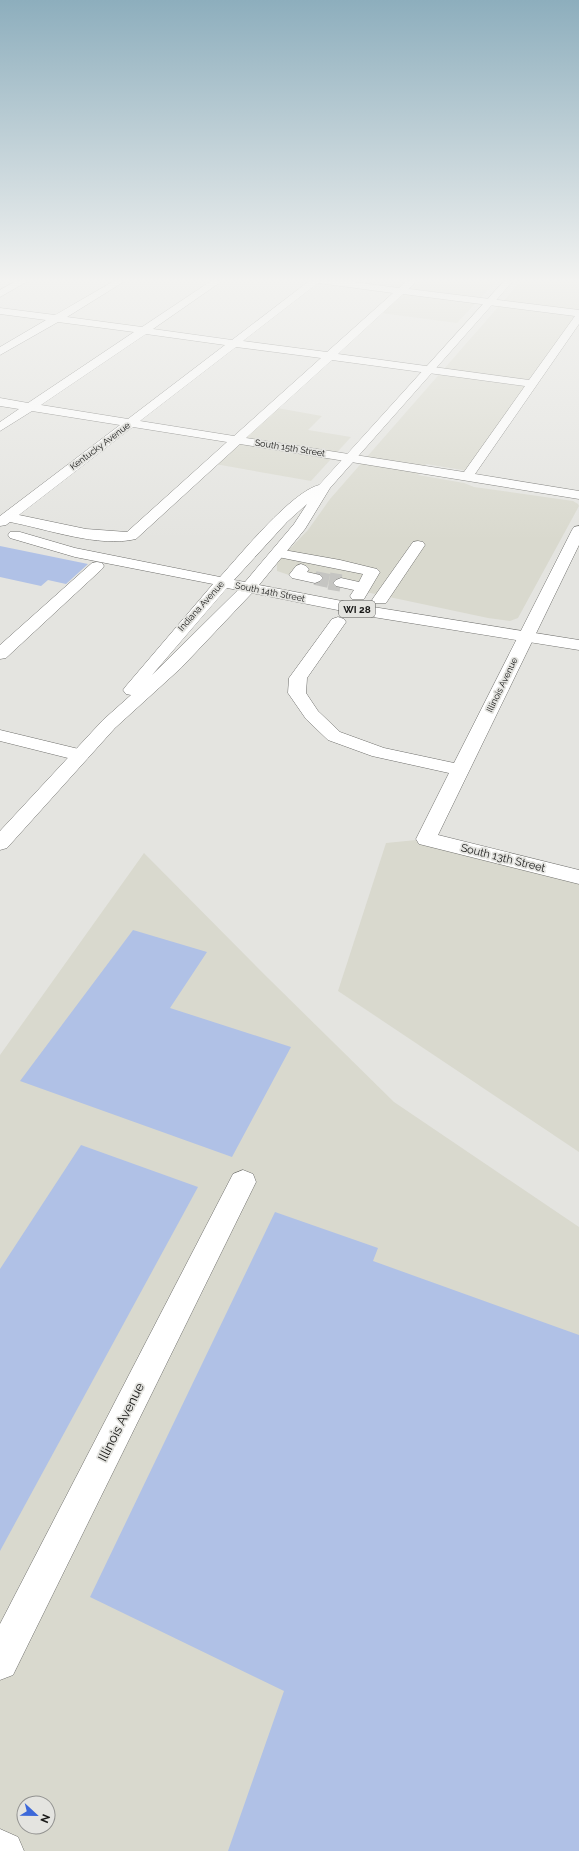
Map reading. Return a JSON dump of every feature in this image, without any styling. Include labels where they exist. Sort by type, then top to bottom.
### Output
[{"type":"street","points":[[0,426],[89,367]]},
{"type":"street","name":"Kentucky Avenue","points":[[4,520],[202,367]]},
{"type":"street","points":[[4,520],[101,536],[131,536],[318,367]]},
{"type":"street","points":[[411,367],[533,384]]},
{"type":"street","name":"Indiana Avenue","points":[[0,843],[109,724],[166,673],[254,582],[312,509],[325,486],[432,367]]},
{"type":"street","points":[[467,477],[544,367]]},
{"type":"street","name":"South 15th Street","points":[[0,402],[579,495]]},
{"type":"street","name":"Indiana Avenue","points":[[109,724],[125,699],[157,657],[222,583],[296,506],[325,486]]},
{"type":"street","name":"Illinois Avenue","points":[[426,839],[579,530]]},
{"type":"street","name":"South 14th Street","points":[[0,532],[15,535],[50,547],[193,569],[234,571],[254,582],[438,623],[527,635],[579,645]]},
{"type":"street","points":[[380,600],[418,546]]},
{"type":"street","points":[[278,553],[306,564],[364,569],[372,572],[362,588],[343,580]]},
{"type":"street","points":[[306,564],[297,575],[318,576]]},
{"type":"street","points":[[0,654],[97,566]]},
{"type":"street","name":"South 14th Street","points":[[193,569],[222,583],[254,582],[362,588],[380,600],[486,623],[527,635]]},
{"type":"street","points":[[338,622],[298,678],[297,694],[312,715],[334,736],[379,752],[460,770]]},
{"type":"street","points":[[0,735],[80,756]]},
{"type":"street","name":"South 13th Street","points":[[426,839],[579,878]]},
{"type":"street","name":"Illinois Avenue","points":[[0,1662],[243,1182]]},
{"type":"street","points":[[0,1849],[4,1851]]},
{"type":"shaded area","points":[[445,367],[540,367],[468,471],[426,464],[418,475],[464,483],[474,487],[573,501],[579,506],[518,618],[510,621],[488,618],[295,577],[277,571],[277,562],[308,530],[330,499]]},
{"type":"shaded area","points":[[277,408],[322,416],[308,430],[351,437],[311,481],[215,464]]},
{"type":"shaded area","points":[[426,839],[579,877],[579,1152],[338,991],[386,843]]},
{"type":"shaded area","points":[[144,853],[394,1102],[579,1227],[579,1851],[0,1851],[0,1055]]},
{"type":"building","points":[[0,546],[88,564],[66,584],[48,580],[41,586],[0,577]]},
{"type":"building","points":[[133,930],[207,952],[170,1008],[291,1047],[232,1157],[20,1081]]},
{"type":"building","points":[[81,1145],[198,1187],[0,1551],[0,1269]]},
{"type":"building","points":[[275,1212],[378,1248],[373,1261],[579,1335],[579,1851],[228,1851],[284,1691],[90,1597]]},
{"type":"tunnel","points":[[315,578],[330,581]]},
{"type":"tunnel","points":[[330,581],[341,583]]}]
